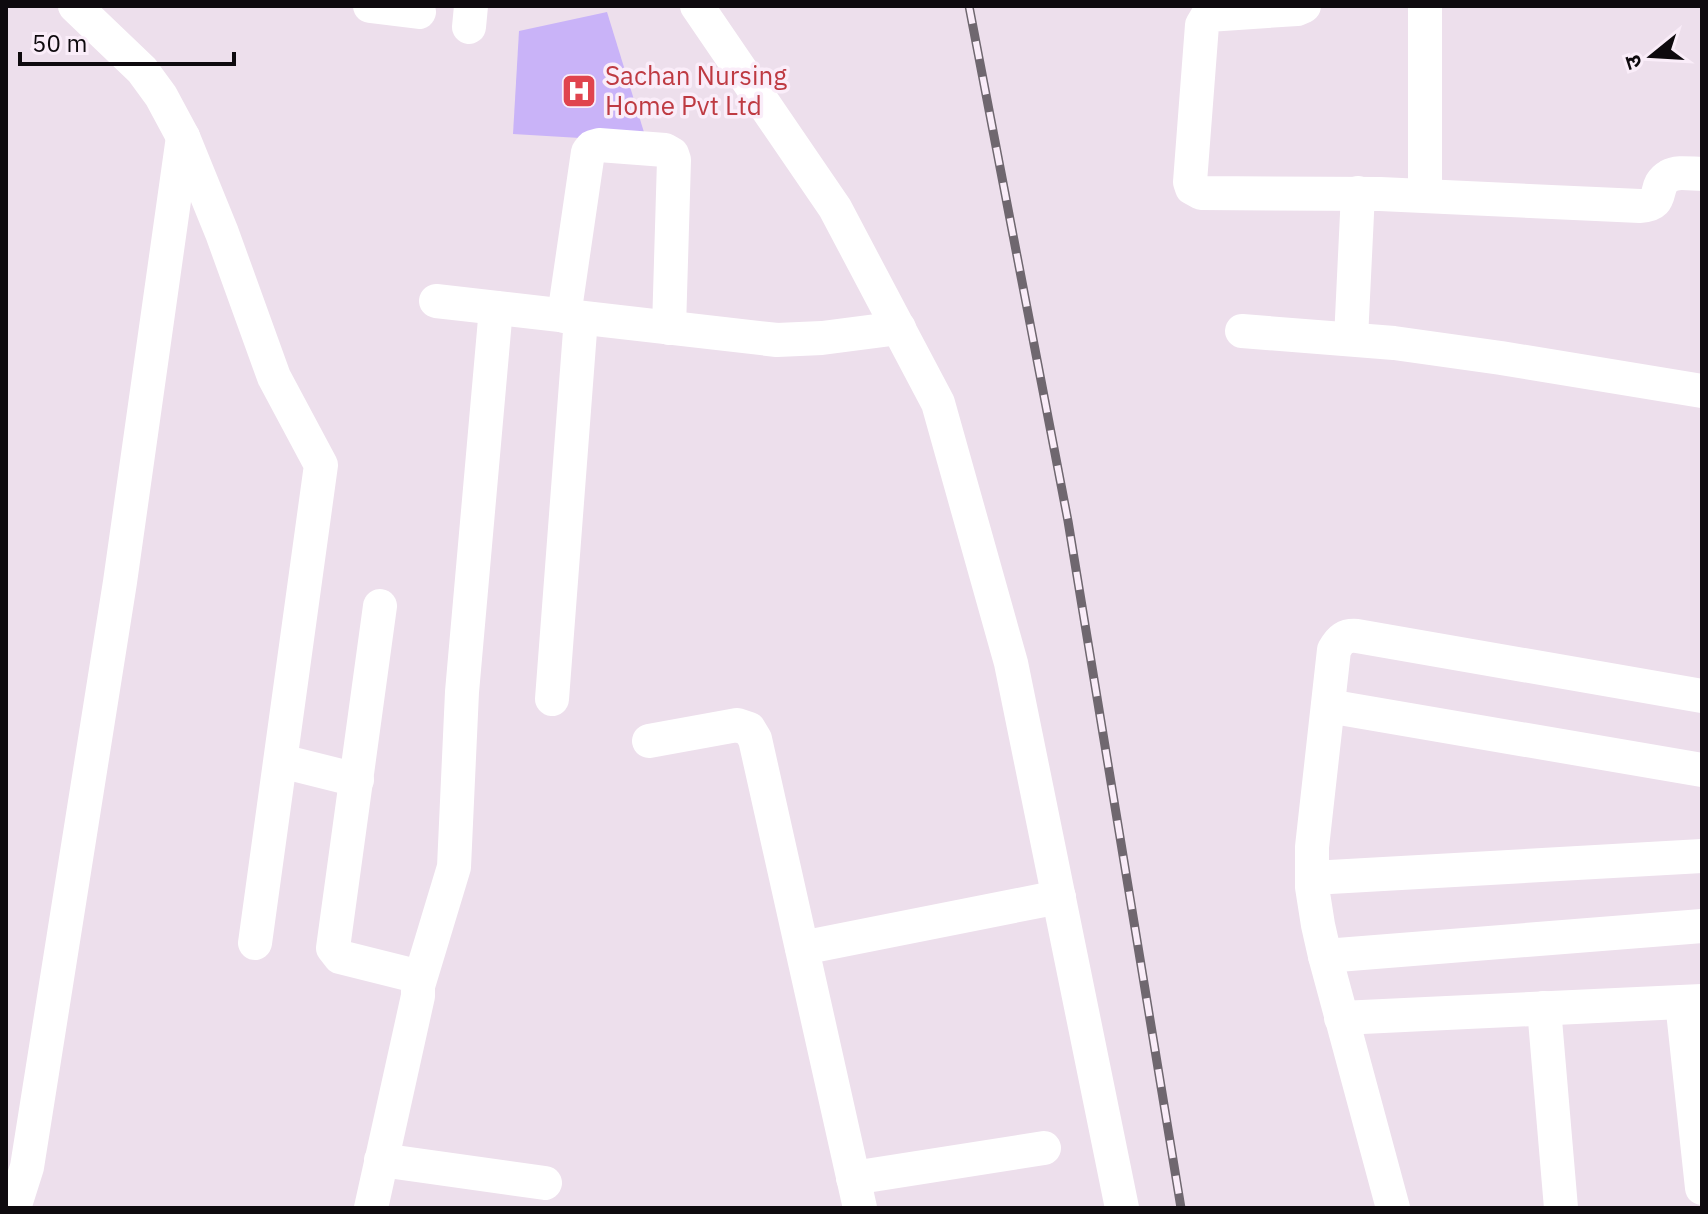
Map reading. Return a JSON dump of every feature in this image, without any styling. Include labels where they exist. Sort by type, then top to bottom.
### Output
[{"type":"street","points":[[75,6],[142,70],[161,96],[183,137],[222,233],[274,377],[321,465],[255,943]]},
{"type":"street","points":[[370,6],[419,12]]},
{"type":"street","points":[[697,6],[835,208],[938,403],[1011,663],[1122,1208]]},
{"type":"street","points":[[1304,6],[1208,15],[1204,19],[1190,182],[1192,188],[1201,193],[1358,193],[1650,206],[1669,176],[1678,173],[1702,174]]},
{"type":"street","points":[[1425,6],[1425,195]]},
{"type":"street","points":[[14,1208],[27,1167],[120,582],[183,137]]},
{"type":"street","points":[[552,699],[572,317],[588,152],[592,147],[665,150],[672,154],[669,328]]},
{"type":"street","points":[[1351,339],[1358,193]]},
{"type":"street","points":[[436,301],[777,340],[822,338],[899,328]]},
{"type":"street","points":[[371,1208],[418,986],[454,867],[462,692],[496,308]]},
{"type":"street","points":[[1242,331],[1394,343],[1702,391]]},
{"type":"street","points":[[380,606],[333,948],[340,957],[408,974],[415,978],[418,986]]},
{"type":"street","points":[[1393,1208],[1325,956],[1312,878],[1312,847],[1334,650],[1339,640],[1347,635],[1702,696]]},
{"type":"street","points":[[1328,706],[1702,770]]},
{"type":"street","points":[[649,741],[737,725],[749,729],[755,739],[857,1193],[1044,1148]]},
{"type":"street","points":[[281,761],[357,780]]},
{"type":"street","points":[[1312,878],[1702,856]]},
{"type":"street","points":[[802,948],[1059,897]]},
{"type":"street","points":[[1325,956],[1702,926]]},
{"type":"street","points":[[1341,1018],[1692,1001],[1702,1188]]},
{"type":"street","points":[[1544,1008],[1561,1208]]},
{"type":"street","points":[[381,1160],[545,1183]]},
{"type":"building","points":[[607,12],[647,142],[513,134],[519,31]]},
{"type":"railway","points":[[969,6],[1068,521],[1181,1208]]},
{"type":"place","name":"Sachan Nursing Home Pvt Ltd","points":[[579,91]]}]
